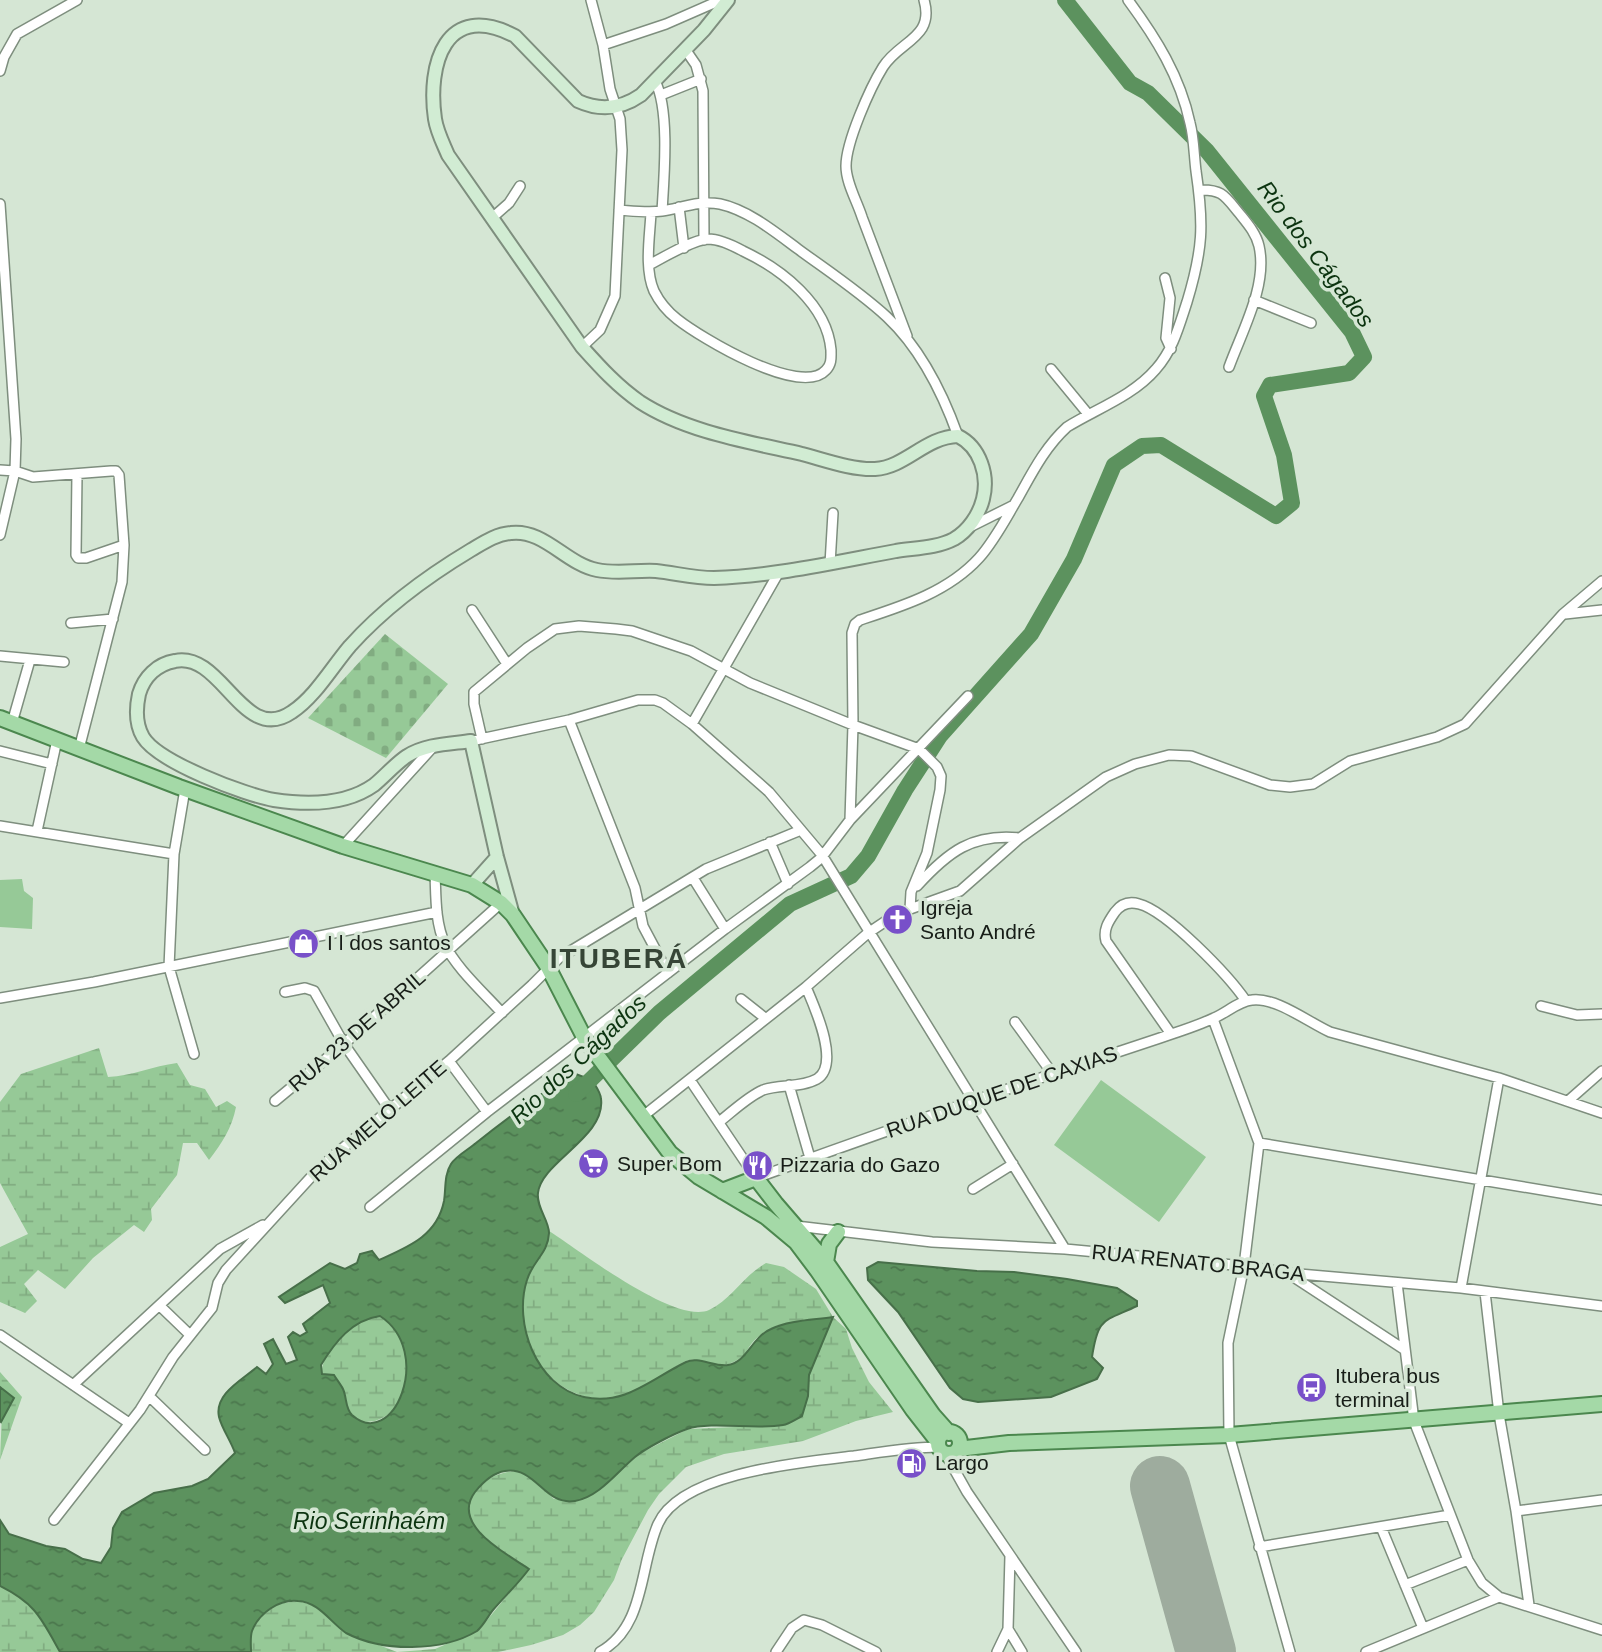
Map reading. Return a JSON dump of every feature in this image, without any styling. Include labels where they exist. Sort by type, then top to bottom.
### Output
[{"type":"main road","points":[[513,915],[497,857],[477,740],[434,746],[409,755],[373,785],[352,796],[324,802],[276,800],[240,790],[160,754],[143,737],[138,725],[139,696],[144,682],[159,667],[179,660],[188,660],[207,669],[241,705],[259,717],[278,718],[288,715],[312,693],[368,627],[398,599],[488,540],[511,533],[536,537],[595,570],[660,572],[713,578],[779,572],[945,543],[970,527],[982,503],[984,475],[972,444],[958,436],[934,441],[894,464],[873,469],[772,448],[698,428],[642,403],[605,373],[582,347],[448,155],[435,120],[435,73],[441,45],[452,29],[472,22],[492,23],[502,27],[578,101],[590,106],[616,107],[629,103],[655,81],[704,30],[728,0]]},
{"type":"main road","points":[[6,720],[343,846],[472,885],[501,904],[513,915],[548,967],[587,1041],[670,1153],[684,1166],[766,1217],[796,1242],[913,1410],[948,1443],[1229,1435],[1602,1404]]},
{"type":"main road","points":[[472,885],[497,857]]},
{"type":"main road","points":[[722,1191],[755,1178],[826,1262],[933,1415],[948,1443]]},
{"type":"main road","points":[[826,1262],[829,1244],[838,1232]]},
{"type":"street","points":[[0,71],[4,57],[17,34],[77,0]]},
{"type":"street","points":[[582,347],[600,330],[615,296],[619,210],[621,131],[591,0]]},
{"type":"street","points":[[603,45],[666,24],[721,0]]},
{"type":"street","points":[[908,341],[846,169],[854,132],[876,80],[890,58],[923,28],[927,12],[924,0]]},
{"type":"street","points":[[850,820],[852,642],[855,624],[914,602],[959,575],[981,556],[1049,446],[1067,427],[1141,384],[1171,349],[1192,287],[1203,228],[1191,124],[1183,96],[1166,57],[1128,0]]},
{"type":"street","points":[[685,49],[696,65],[701,79],[704,240]]},
{"type":"street","points":[[661,95],[701,79]]},
{"type":"street","points":[[655,81],[661,95],[663,122],[662,211]]},
{"type":"street","points":[[492,218],[509,204],[520,186]]},
{"type":"street","points":[[1199,190],[1219,191],[1254,232],[1260,258],[1254,300],[1229,367]]},
{"type":"street","points":[[619,210],[662,211],[702,203],[728,206],[774,232],[861,295],[908,341],[940,394],[958,436]]},
{"type":"street","points":[[0,204],[16,439],[15,471],[0,535]]},
{"type":"street","points":[[679,207],[684,248]]},
{"type":"street","points":[[649,265],[704,240],[720,241],[772,267],[799,289],[814,309],[829,338],[831,359],[828,369],[817,376],[793,375],[752,363],[676,318],[654,290],[649,265],[650,212]]},
{"type":"street","points":[[1165,278],[1170,298],[1166,338],[1171,349]]},
{"type":"street","points":[[1254,300],[1311,323]]},
{"type":"street","points":[[1051,369],[1088,414]]},
{"type":"street","points":[[0,470],[15,471],[33,477],[111,471],[118,473],[124,545],[122,583],[79,749]]},
{"type":"street","points":[[77,474],[76,555],[78,558],[86,558],[124,545]]},
{"type":"street","points":[[970,527],[1014,505]]},
{"type":"street","points":[[830,564],[833,513]]},
{"type":"street","points":[[692,724],[779,572]]},
{"type":"street","points":[[642,1117],[806,987],[866,929],[960,891],[1020,838],[1106,777],[1135,764],[1169,755],[1191,756],[1270,785],[1290,788],[1313,784],[1350,761],[1437,737],[1465,724],[1563,614],[1602,581]]},
{"type":"street","points":[[472,610],[507,664]]},
{"type":"street","points":[[1563,614],[1602,610]]},
{"type":"street","points":[[71,623],[113,619]]},
{"type":"street","points":[[910,909],[911,892],[921,870],[935,820],[941,776],[937,767],[921,750],[750,683],[691,651],[632,631],[579,626],[555,629],[474,692],[477,740],[569,720],[626,702],[647,699],[663,704],[692,724],[769,792],[830,866],[866,929],[975,1100],[1065,1250]]},
{"type":"street","points":[[0,656],[64,662]]},
{"type":"street","points":[[6,720],[30,660]]},
{"type":"street","points":[[370,1207],[487,1112],[587,1041],[668,974],[788,884],[822,855],[850,820],[921,750],[968,696]]},
{"type":"street","points":[[569,720],[635,888],[646,933],[668,974]]},
{"type":"street","points":[[37,831],[57,740]]},
{"type":"street","points":[[343,846],[434,746]]},
{"type":"street","points":[[0,751],[52,764]]},
{"type":"street","points":[[185,789],[174,854],[169,967],[194,1054]]},
{"type":"street","points":[[0,826],[174,854]]},
{"type":"street","name":"RUA MELO LEITE","points":[[54,1520],[130,1423],[189,1334],[212,1308],[220,1278],[268,1223],[332,1157],[449,1061],[548,967],[587,939],[729,858],[801,830]]},
{"type":"street","points":[[911,892],[932,870],[970,842],[989,837],[1020,838]]},
{"type":"street","points":[[770,842],[788,884]]},
{"type":"street","points":[[435,873],[438,912],[448,951],[502,1013]]},
{"type":"street","points":[[693,878],[725,929]]},
{"type":"street","name":"RUA 23 DE ABRIL","points":[[275,1101],[344,1044],[501,904]]},
{"type":"street","points":[[1171,1034],[1107,941],[1105,929],[1116,911],[1125,904],[1145,906],[1164,919],[1212,961],[1246,1001],[1263,1000],[1276,1004],[1311,1024],[1339,1035],[1499,1078],[1602,1113]]},
{"type":"street","points":[[0,998],[169,967],[438,912]]},
{"type":"street","points":[[719,1122],[759,1092],[818,1079],[825,1065],[826,1049],[806,987]]},
{"type":"street","points":[[285,992],[305,988],[314,991],[344,1044],[390,1110]]},
{"type":"street","points":[[741,999],[765,1018]]},
{"type":"street","name":"RUA DUQUE DE CAXIAS","points":[[755,1178],[1171,1034],[1213,1018],[1246,1001]]},
{"type":"street","points":[[1541,1006],[1577,1015],[1602,1014]]},
{"type":"street","points":[[1213,1018],[1259,1143],[1244,1266],[1228,1343],[1229,1435],[1290,1652]]},
{"type":"street","points":[[1015,1022],[1052,1073]]},
{"type":"street","points":[[449,1061],[487,1112]]},
{"type":"street","points":[[1567,1101],[1602,1072]]},
{"type":"street","points":[[1461,1288],[1499,1078]]},
{"type":"street","points":[[690,1080],[755,1178]]},
{"type":"street","points":[[789,1085],[810,1158]]},
{"type":"street","points":[[1259,1143],[1602,1200]]},
{"type":"street","points":[[973,1189],[1013,1164]]},
{"type":"street","points":[[74,1385],[220,1249],[268,1223]]},
{"type":"street","name":"RUA RENATO BRAGA","points":[[794,1226],[932,1242],[1065,1250],[1244,1266],[1288,1273],[1461,1288],[1602,1306]]},
{"type":"street","points":[[1288,1273],[1405,1350]]},
{"type":"street","points":[[1397,1283],[1414,1421],[1468,1560],[1482,1583],[1499,1597],[1602,1630]]},
{"type":"street","points":[[1485,1292],[1499,1414],[1529,1605]]},
{"type":"street","points":[[160,1306],[189,1334]]},
{"type":"street","points":[[0,1335],[130,1423]]},
{"type":"street","points":[[150,1396],[205,1450]]},
{"type":"street","points":[[600,1652],[617,1641],[627,1627],[659,1521],[668,1508],[686,1496],[734,1476],[769,1467],[948,1443],[967,1492],[1076,1652]]},
{"type":"street","points":[[1516,1511],[1602,1500]]},
{"type":"street","points":[[1259,1547],[1450,1515]]},
{"type":"street","points":[[1381,1527],[1423,1628]]},
{"type":"street","points":[[997,1652],[1008,1629],[1010,1555]]},
{"type":"street","points":[[1405,1585],[1468,1560]]},
{"type":"street","points":[[1366,1652],[1499,1597]]},
{"type":"street","points":[[776,1652],[792,1628],[804,1620],[822,1625],[876,1652]]},
{"type":"street","points":[[1008,1629],[1022,1652]]},
{"type":"green space","points":[[385,634],[448,684],[386,758],[308,718]]},
{"type":"green space","points":[[22,879],[24,891],[33,898],[32,929],[0,927],[0,880]]},
{"type":"green space","points":[[99,1048],[108,1077],[177,1063],[190,1085],[205,1089],[216,1107],[227,1101],[236,1107],[234,1115],[226,1135],[209,1160],[197,1143],[183,1143],[177,1175],[151,1209],[152,1220],[144,1232],[134,1225],[93,1258],[65,1289],[38,1270],[24,1284],[37,1301],[25,1313],[0,1302],[0,1247],[28,1234],[0,1183],[0,1102],[21,1074]]},
{"type":"green space","points":[[1101,1080],[1206,1157],[1159,1222],[1054,1145]]},
{"type":"green space","points":[[549,1231],[651,1297],[674,1307],[694,1312],[709,1310],[766,1263],[784,1267],[816,1289],[833,1317],[773,1328],[757,1338],[741,1358],[726,1365],[689,1360],[634,1393],[611,1398],[590,1398],[571,1391],[554,1380],[541,1365],[531,1347],[525,1327],[523,1304],[529,1272],[545,1247]]},
{"type":"green space","points":[[380,1316],[402,1340],[406,1352],[406,1379],[398,1404],[379,1420],[364,1422],[350,1413],[343,1389],[322,1374],[323,1367],[336,1342],[350,1328],[366,1318]]},
{"type":"green space","points":[[833,1317],[846,1329],[869,1382],[893,1412],[856,1421],[803,1441],[724,1454],[686,1467],[659,1494],[648,1510],[614,1580],[594,1612],[563,1635],[498,1652],[397,1652],[435,1649],[479,1630],[528,1570],[489,1542],[471,1521],[469,1500],[482,1484],[501,1473],[522,1472],[535,1479],[554,1499],[608,1482],[637,1455],[688,1429],[784,1425],[808,1396],[809,1376]]},
{"type":"green space","points":[[0,1372],[22,1397],[0,1460],[3,1388],[0,1387]]},
{"type":"green space","points":[[0,1586],[22,1599],[37,1613],[60,1652],[0,1652]]},
{"type":"green space","points":[[298,1601],[316,1606],[345,1632],[397,1652],[251,1652],[251,1633],[261,1616],[277,1604]]},
{"type":"water","name":"Rio Serinhaém","points":[[573,1073],[592,1080],[601,1099],[600,1113],[584,1137],[550,1171],[538,1193],[549,1233],[546,1246],[527,1280],[523,1315],[532,1350],[541,1366],[567,1391],[584,1397],[612,1398],[637,1389],[691,1360],[723,1365],[735,1363],[764,1333],[778,1326],[833,1317],[809,1375],[808,1396],[802,1416],[785,1424],[772,1426],[709,1426],[687,1429],[635,1457],[592,1495],[575,1501],[555,1498],[525,1474],[516,1471],[500,1472],[492,1476],[475,1492],[469,1504],[470,1516],[484,1537],[529,1569],[479,1629],[463,1638],[430,1646],[377,1644],[346,1633],[312,1605],[291,1601],[270,1608],[259,1618],[251,1633],[251,1652],[60,1652],[30,1606],[0,1586],[0,1520],[9,1534],[65,1549],[83,1559],[101,1563],[111,1547],[113,1528],[122,1512],[154,1493],[192,1486],[208,1479],[235,1453],[219,1417],[221,1401],[225,1394],[257,1367],[266,1374],[273,1364],[264,1344],[273,1339],[286,1364],[297,1360],[288,1337],[293,1332],[300,1336],[307,1332],[303,1324],[330,1303],[323,1285],[285,1303],[279,1297],[330,1263],[345,1269],[357,1263],[360,1254],[372,1251],[379,1260],[420,1239],[435,1223],[440,1213],[447,1173],[453,1161]],"holes":[[[380,1316],[396,1332],[405,1352],[406,1373],[402,1393],[393,1409],[381,1420],[367,1423],[352,1415],[341,1386],[334,1375],[322,1374],[321,1365],[345,1333],[370,1318]]]},
{"type":"water","points":[[878,1262],[1014,1272],[1067,1279],[1117,1288],[1137,1301],[1137,1306],[1109,1319],[1100,1328],[1092,1357],[1103,1368],[1097,1379],[1051,1397],[978,1402],[963,1399],[950,1388],[898,1312],[868,1280],[867,1268]]},
{"type":"water","points":[[0,1387],[14,1398],[1,1422],[0,1421]]},
{"type":"waterway","name":"Rio dos Cágados","points":[[576,1094],[659,1013],[790,904],[851,876],[868,856],[905,790],[940,736],[1031,634],[1074,559],[1114,465],[1142,446],[1161,445],[1276,516],[1292,503],[1284,455],[1264,396],[1270,385],[1349,373],[1364,357],[1352,332],[1207,151],[1148,93],[1130,83],[1065,0]]},
{"type":"runway","points":[[1160,1486],[1206,1652]]},
{"type":"place","name":"Igreja Santo André","points":[[897,920]]},
{"type":"place","name":"I l dos santos","points":[[304,943]]},
{"type":"place","name":"Super Bom","points":[[594,1164]]},
{"type":"place","name":"Pizzaria do Gazo","points":[[757,1165]]},
{"type":"place","name":"Itubera bus terminal","points":[[1312,1388]]},
{"type":"place","name":"Largo","points":[[912,1463]]},
{"type":"district","name":"ITUBERÁ","points":[[619,958]]}]
